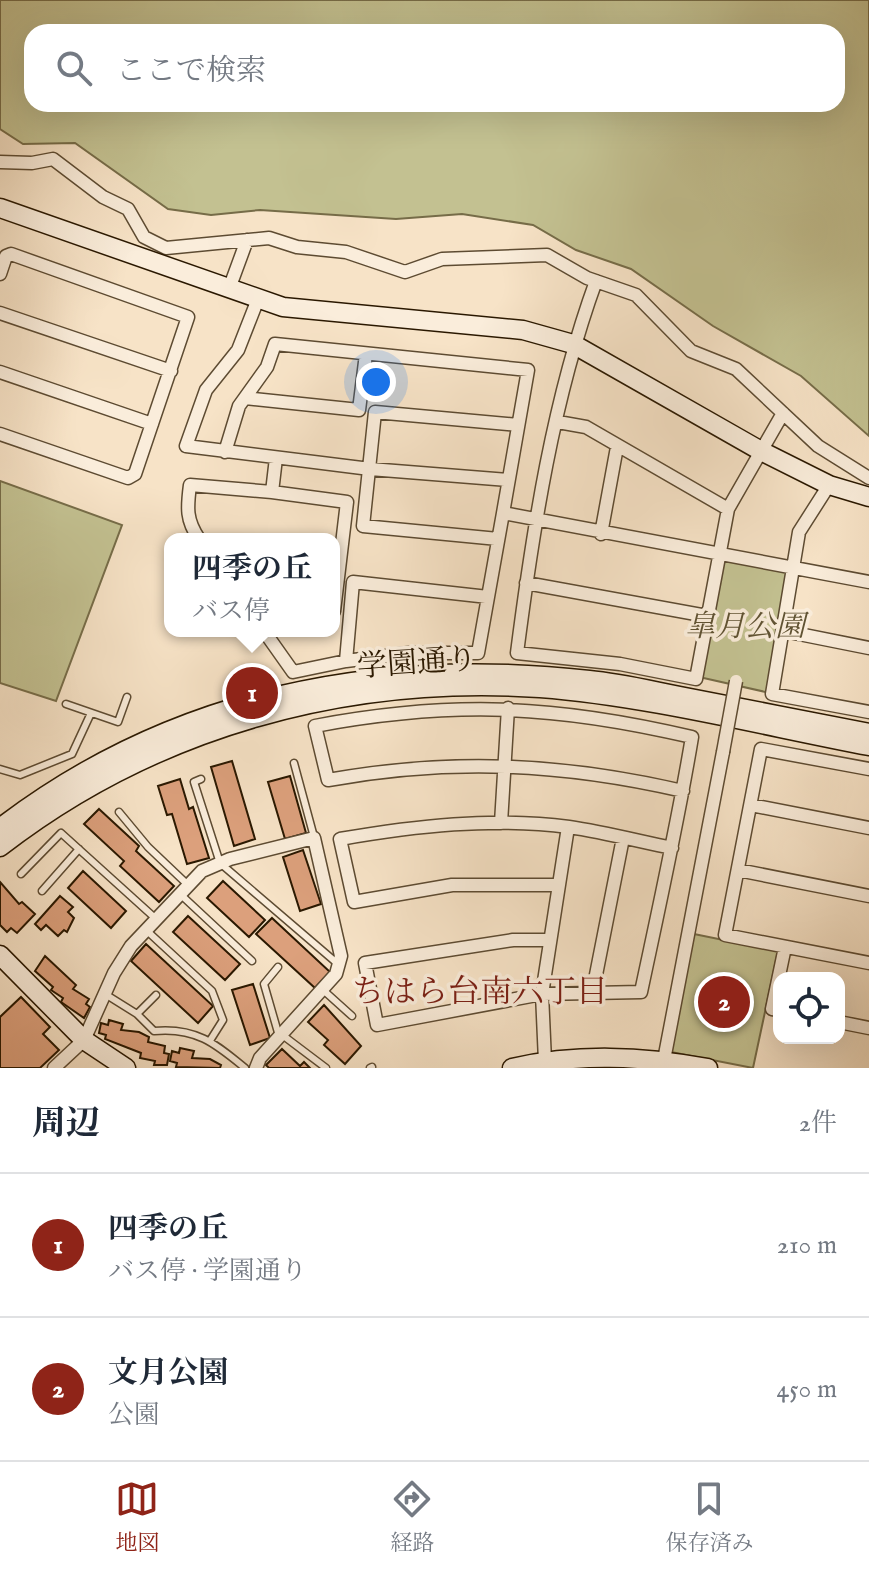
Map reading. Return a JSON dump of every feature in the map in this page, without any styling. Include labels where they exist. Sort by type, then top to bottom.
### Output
[{"type":"street","points":[[0,162],[32,163],[53,159],[103,197],[128,209],[144,237],[166,248],[269,238],[297,247],[346,252],[405,272],[442,259],[547,255],[596,281],[636,295],[691,351],[736,369],[818,446],[869,478]]},
{"type":"street","points":[[0,208],[258,299],[314,312],[523,330],[573,344],[761,451],[829,485],[869,497]]},
{"type":"street","points":[[229,289],[247,240]]},
{"type":"street","points":[[0,274],[6,256],[11,254],[188,317],[135,474],[128,478],[0,434]]},
{"type":"street","points":[[596,281],[573,344],[526,583],[517,653],[620,664],[696,679],[728,509],[783,413]]},
{"type":"street","points":[[258,299],[238,350],[206,390],[186,446],[370,469],[508,480]]},
{"type":"street","points":[[0,313],[171,371]]},
{"type":"street","points":[[225,452],[245,398],[267,367],[275,344],[528,370],[478,653],[409,653],[293,672],[268,637]]},
{"type":"street","points":[[245,398],[359,410],[366,354]]},
{"type":"street","points":[[0,372],[152,424]]},
{"type":"street","points":[[498,539],[363,526],[375,412],[518,425]]},
{"type":"street","points":[[558,422],[586,427],[728,509]]},
{"type":"street","points":[[601,534],[617,447]]},
{"type":"street","points":[[272,492],[276,458]]},
{"type":"street","points":[[195,533],[186,511],[190,485],[347,502],[340,545]]},
{"type":"street","points":[[829,485],[799,532],[772,694],[869,712]]},
{"type":"street","points":[[503,513],[601,534],[869,582]]},
{"type":"street","points":[[346,661],[353,582],[488,597]]},
{"type":"street","points":[[526,583],[707,616]]},
{"type":"street","points":[[784,631],[869,648]]},
{"type":"street","name":"学園通り","points":[[0,828],[99,764],[196,721],[276,695],[385,676],[480,671],[593,680],[869,733]]},
{"type":"street","points":[[664,1060],[736,681]]},
{"type":"street","name":"学園通り","points":[[0,847],[88,787],[202,733],[274,710],[428,686],[483,686],[582,693],[869,746]]},
{"type":"street","points":[[501,823],[508,708]]},
{"type":"street","points":[[549,940],[513,940],[365,963],[377,1025],[542,994],[593,990],[641,992],[672,848],[683,791],[692,737],[587,714],[508,708],[421,709],[315,726],[328,780],[441,766],[505,764],[587,773],[683,791]]},
{"type":"street","points":[[869,769],[761,749],[725,935],[869,963]]},
{"type":"street","points":[[751,805],[869,828]]},
{"type":"street","points":[[559,885],[452,885],[354,902],[340,839],[389,830],[501,823],[568,827],[672,848]]},
{"type":"street","points":[[545,1061],[542,994],[568,827]]},
{"type":"street","points":[[54,1068],[84,1040],[114,973],[146,930],[202,871],[220,863],[314,838],[341,956],[336,974],[280,1035],[256,1068]]},
{"type":"street","points":[[593,990],[623,838]]},
{"type":"street","points":[[738,870],[869,896]]},
{"type":"street","points":[[780,972],[785,947]]},
{"type":"street","points":[[0,955],[84,1040],[126,1068]]},
{"type":"street","points":[[845,1023],[869,1028]]},
{"type":"street","points":[[512,1068],[545,1061],[664,1060],[702,1067]]},
{"type":"lane","points":[[66,704],[118,722],[127,697]]},
{"type":"lane","points":[[0,769],[20,775],[72,754],[91,713]]},
{"type":"lane","points":[[294,763],[314,838]]},
{"type":"lane","points":[[201,779],[194,782],[220,863],[338,964]]},
{"type":"lane","points":[[119,812],[184,890],[252,961]]},
{"type":"lane","points":[[21,874],[61,833],[156,919]]},
{"type":"lane","points":[[42,891],[79,849]]},
{"type":"lane","points":[[146,930],[212,991],[223,1020],[211,1039]]},
{"type":"lane","points":[[278,967],[264,984],[280,1035],[326,1068]]},
{"type":"lane","points":[[322,989],[352,1016]]},
{"type":"lane","points":[[105,994],[137,1014],[154,1031],[171,1029],[211,1039],[245,1068]]},
{"type":"lane","points":[[137,1014],[156,995]]},
{"type":"green space","points":[[0,0],[869,0],[869,436],[801,376],[713,326],[631,269],[576,250],[533,225],[462,214],[396,219],[260,210],[211,215],[168,209],[75,143],[23,144],[0,129]]},
{"type":"green space","points":[[0,481],[122,525],[56,701],[0,683]]},
{"type":"green space","name":"皐月公園","points":[[721,557],[789,570],[770,693],[699,677]]},
{"type":"green space","points":[[694,934],[778,951],[753,1068],[671,1052]]},
{"type":"building","points":[[232,761],[255,839],[234,846],[211,767]]},
{"type":"building","points":[[290,776],[306,833],[285,839],[268,782]]},
{"type":"building","points":[[180,779],[189,809],[193,807],[209,858],[187,864],[172,814],[167,815],[158,786]]},
{"type":"building","points":[[99,809],[139,846],[136,851],[174,886],[159,902],[120,866],[124,861],[84,824]]},
{"type":"building","points":[[303,850],[321,904],[300,911],[283,857]]},
{"type":"building","points":[[83,871],[126,911],[111,928],[68,888]]},
{"type":"building","points":[[223,881],[265,920],[249,937],[207,898]]},
{"type":"building","points":[[0,882],[19,904],[22,902],[35,914],[17,933],[11,928],[7,932],[0,925]]},
{"type":"building","points":[[60,896],[73,907],[68,912],[74,918],[67,932],[64,930],[58,936],[46,925],[41,930],[35,924]]},
{"type":"building","points":[[188,916],[240,964],[225,980],[173,932]]},
{"type":"building","points":[[272,918],[330,972],[315,988],[256,934]]},
{"type":"building","points":[[146,944],[213,1006],[198,1023],[131,961]]},
{"type":"building","points":[[45,956],[76,985],[73,989],[89,999],[86,1004],[90,1007],[84,1018],[61,1002],[63,998],[51,990],[53,987],[35,971]]},
{"type":"building","points":[[253,984],[270,1038],[250,1045],[232,990]]},
{"type":"building","points":[[21,997],[50,1027],[43,1034],[59,1050],[40,1068],[0,1068],[0,1017]]},
{"type":"building","points":[[324,1005],[361,1046],[345,1064],[324,1045],[328,1040],[308,1022]]},
{"type":"building","points":[[109,1020],[123,1024],[121,1030],[139,1032],[149,1037],[148,1042],[165,1046],[164,1053],[169,1054],[167,1065],[154,1065],[155,1061],[140,1058],[141,1053],[105,1039],[106,1035],[99,1033],[101,1023],[108,1025]]},
{"type":"building","points":[[180,1048],[194,1051],[192,1058],[210,1059],[221,1065],[220,1068],[176,1067],[177,1063],[170,1061],[172,1051],[179,1053]]},
{"type":"building","points":[[282,1049],[300,1066],[304,1062],[310,1068],[269,1068],[266,1065]]},
{"type":"place","name":"四季の丘","points":[[252,693]]},
{"type":"place","name":"文月公園","points":[[724,1002]]},
{"type":"district","name":"ちはら台南六丁目","points":[[480,993]]}]
